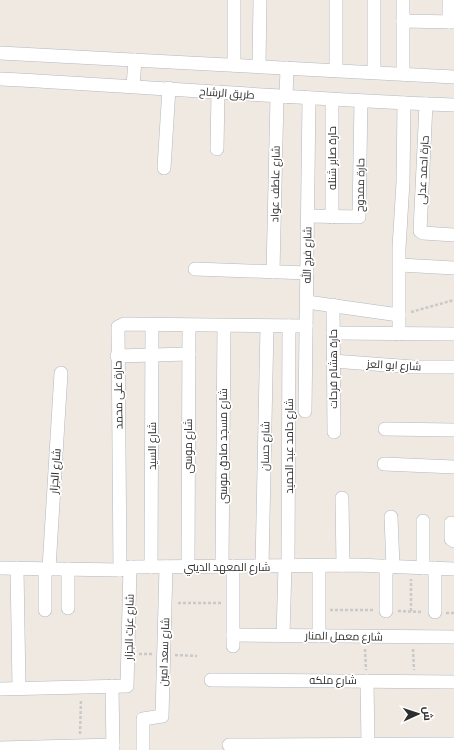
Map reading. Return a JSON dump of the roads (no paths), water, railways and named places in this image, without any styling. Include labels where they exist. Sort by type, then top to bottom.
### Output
[{"type":"street","points":[[234,0],[234,65]]},
{"type":"street","points":[[259,66],[260,0]]},
{"type":"street","points":[[336,0],[336,70]]},
{"type":"street","points":[[374,0],[374,72]]},
{"type":"street","points":[[402,74],[403,0]]},
{"type":"street","points":[[403,21],[451,22],[449,0]]},
{"type":"street","points":[[0,53],[454,76]]},
{"type":"street","points":[[133,86],[135,60]]},
{"type":"street","name":"شارع عاطف عواد","points":[[273,272],[281,97],[288,68]]},
{"type":"street","name":"طريق الرشاح","points":[[0,79],[169,88],[332,100],[454,105]]},
{"type":"street","points":[[164,168],[169,88]]},
{"type":"street","points":[[217,149],[218,92]]},
{"type":"street","name":"شارع فرج الله","points":[[306,411],[309,98]]},
{"type":"street","name":"حارة صابر شنله","points":[[332,100],[332,217]]},
{"type":"street","name":"حارة ممدوح","points":[[308,216],[358,218],[360,216],[361,101]]},
{"type":"street","points":[[399,334],[404,103]]},
{"type":"street","name":"حارة احمد عدلى","points":[[426,104],[420,229],[424,233],[454,235]]},
{"type":"street","points":[[400,265],[454,268]]},
{"type":"street","points":[[195,270],[307,273]]},
{"type":"street","points":[[307,302],[399,315]]},
{"type":"street","name":"حارة هشام فرحات","points":[[333,305],[334,432]]},
{"type":"street","name":"حارة على محمد","points":[[125,568],[118,327],[124,324],[189,326],[306,326]]},
{"type":"street","name":"شارع السيد","points":[[151,567],[152,325]]},
{"type":"street","name":"شارع موسى","points":[[188,567],[189,326]]},
{"type":"street","name":"شارع مسجد صادق موسى","points":[[224,326],[228,566],[233,603],[233,641]]},
{"type":"street","name":"شارع حسان","points":[[262,566],[267,326]]},
{"type":"street","name":"شارع حامد عبد الحميد","points":[[283,635],[286,566],[289,326]]},
{"type":"street","points":[[333,333],[454,334]]},
{"type":"street","points":[[118,356],[189,354]]},
{"type":"street","name":"شارع ابو العز","points":[[333,361],[413,367],[454,367]]},
{"type":"street","name":"شارع الجزار","points":[[45,610],[61,373]]},
{"type":"street","points":[[385,429],[454,430]]},
{"type":"street","points":[[384,464],[454,466]]},
{"type":"street","points":[[342,498],[343,565]]},
{"type":"street","points":[[386,611],[390,566],[391,517]]},
{"type":"street","points":[[423,521],[423,568],[435,612]]},
{"type":"street","points":[[451,523],[451,539],[454,541]]},
{"type":"street","name":"شارع المعهد الديني","points":[[0,568],[68,569],[343,565],[454,569]]},
{"type":"street","points":[[318,636],[319,566]]},
{"type":"street","name":"شارع سعد امين","points":[[143,750],[142,719],[145,717],[162,717],[166,567]]},
{"type":"street","points":[[17,568],[19,688]]},
{"type":"street","name":"شارع عزت الجزار","points":[[112,686],[126,686],[128,684],[129,653],[125,568]]},
{"type":"street","points":[[68,569],[68,608]]},
{"type":"street","name":"شارع معمل المنار","points":[[233,641],[283,635],[454,637]]},
{"type":"street","name":"شارع ملكه","points":[[211,680],[454,682]]},
{"type":"street","points":[[367,681],[368,745]]},
{"type":"street","points":[[0,689],[112,686],[113,748],[80,746],[0,748]]},
{"type":"street","points":[[229,745],[454,744]]}]
